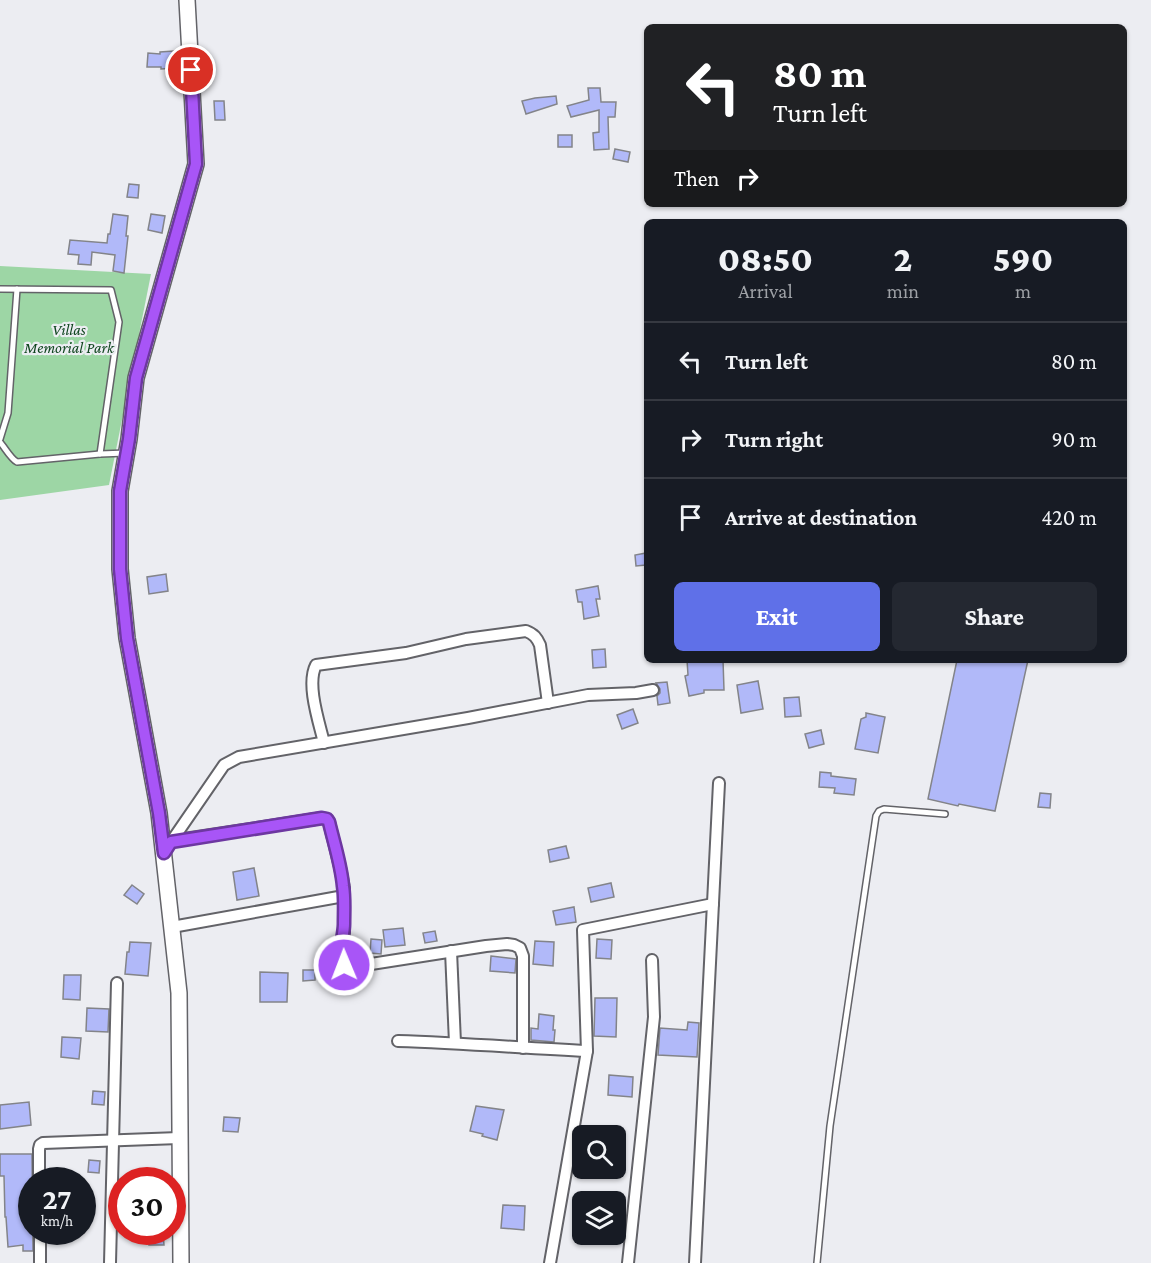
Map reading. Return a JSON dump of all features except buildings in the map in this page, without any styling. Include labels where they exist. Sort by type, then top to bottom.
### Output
[{"type":"street","points":[[181,1263],[178,993],[168,847],[159,813],[127,638],[120,569],[120,491],[136,378],[196,164],[187,0]]},
{"type":"street","points":[[324,743],[312,688],[312,675],[316,665],[406,654],[466,639],[526,632],[532,633],[540,645],[548,703]]},
{"type":"street","points":[[168,847],[224,765],[239,757],[588,695],[653,690]]},
{"type":"street","points":[[695,1263],[719,783]]},
{"type":"street","points":[[168,847],[322,818],[327,819],[340,867],[344,896],[342,963],[352,967],[486,946],[514,945],[520,948],[523,956],[523,1048]]},
{"type":"street","points":[[172,927],[344,896]]},
{"type":"street","points":[[550,1263],[587,1051],[583,930],[713,904]]},
{"type":"street","points":[[451,951],[455,1043]]},
{"type":"street","points":[[628,1263],[654,1017],[652,960]]},
{"type":"street","points":[[110,1263],[117,983]]},
{"type":"street","points":[[398,1041],[587,1051]]},
{"type":"street","points":[[39,1167],[39,1149],[43,1143],[179,1138]]},
{"type":"street","points":[[40,1245],[40,1263]]},
{"type":"lane","points":[[0,289],[111,290],[119,322],[100,454]]},
{"type":"lane","points":[[17,289],[8,413],[0,441],[13,460],[17,462],[127,453]]},
{"type":"lane","points":[[818,1263],[830,1126],[876,816],[884,808],[945,814]]},
{"type":"green space","name":"Villas Memorial Park","points":[[0,266],[151,274],[109,485],[0,500]]},
{"type":"route","points":[[191,70],[196,164],[136,378],[120,491],[120,569],[127,638],[159,813],[164,853],[171,842],[327,819],[344,888],[344,932],[341,959],[344,965]]}]
